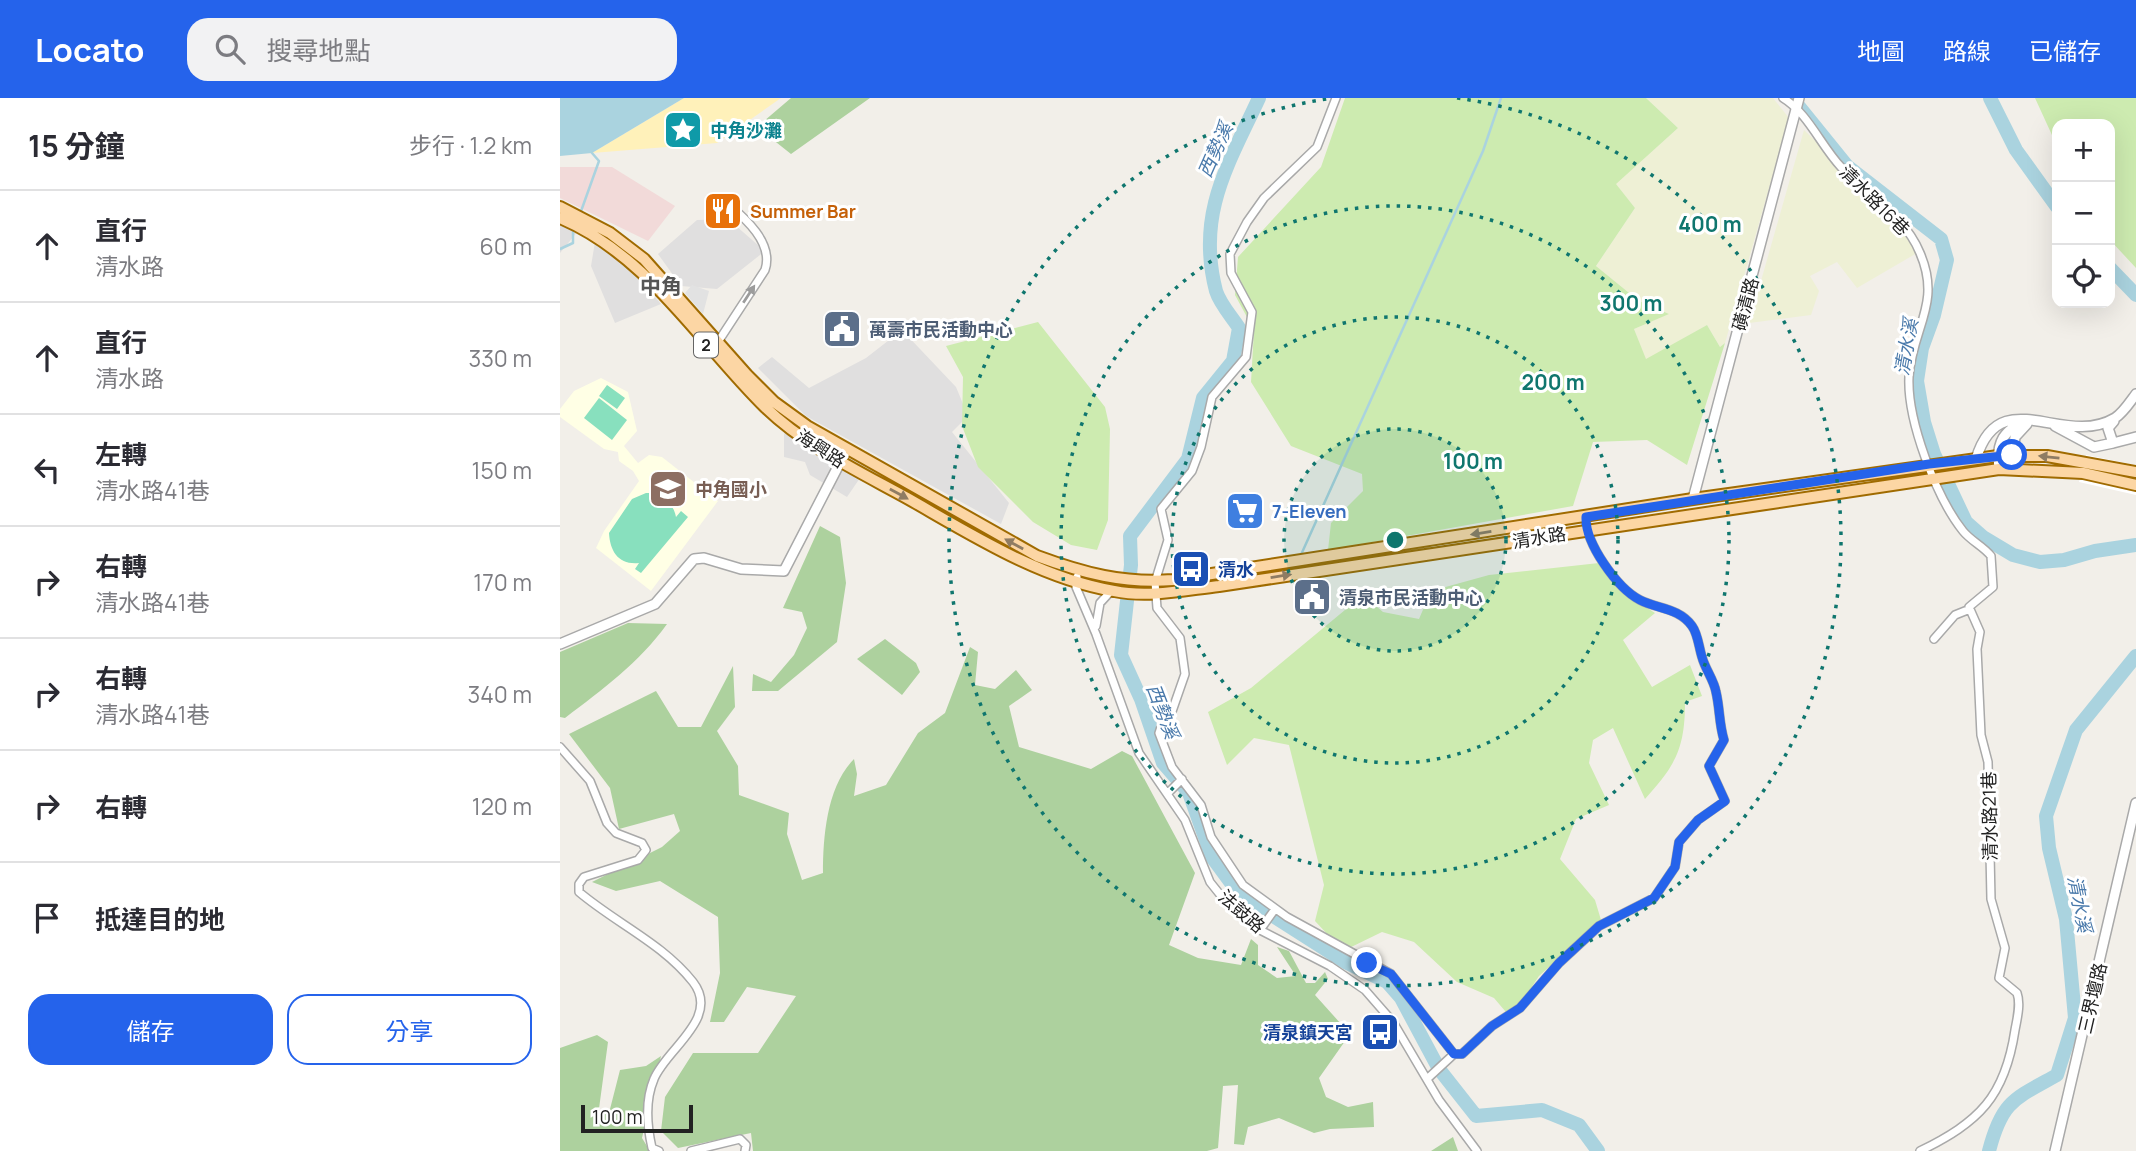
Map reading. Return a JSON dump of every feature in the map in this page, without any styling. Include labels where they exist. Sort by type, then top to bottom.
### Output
[{"type":"main road","name":"海興路","points":[[560,207],[576,220],[644,258],[715,347],[774,402],[843,456],[1033,566],[1077,583],[1116,588]]},
{"type":"main road","name":"海興路","points":[[560,218],[576,220]]},
{"type":"main road","name":"2","points":[[1932,464],[2012,455],[2084,467],[2136,472]]},
{"type":"main road","name":"海興路","points":[[843,456],[1037,556],[1116,588]]},
{"type":"main road","name":"清水路","points":[[1116,588],[1143,581],[1155,582],[1932,464]]},
{"type":"main road","name":"2","points":[[1935,477],[2005,469],[2084,467],[2136,485]]},
{"type":"main road","name":"清水路","points":[[1116,588],[1141,594],[1155,594],[1935,477]]},
{"type":"street","points":[[1336,98],[1317,147],[1264,198],[1230,254],[1231,273],[1252,312],[1246,358],[1212,397],[1201,447],[1192,471],[1162,504],[1168,540],[1155,582],[1155,594],[1157,608],[1180,638],[1185,674],[1170,718],[1159,733],[1172,767],[1201,805],[1221,854],[1242,885],[1275,909],[1391,974],[1454,1054]]},
{"type":"street","name":"清水路16巷","points":[[1783,98],[1796,109],[1840,166],[1900,222],[1921,256],[1929,282],[1930,298],[1913,354],[1910,394],[1932,464]]},
{"type":"street","name":"磺清路","points":[[1693,499],[1799,98]]},
{"type":"street","points":[[715,347],[765,270],[769,259],[765,244],[726,202]]},
{"type":"street","points":[[2113,443],[2108,428],[2136,394]]},
{"type":"street","points":[[1976,458],[1984,438],[1998,424],[2020,417],[2055,426],[2091,425],[2118,417]]},
{"type":"street","points":[[2005,469],[2012,455],[2015,437],[2031,421]]},
{"type":"street","points":[[2005,469],[1998,456],[1999,442],[2008,429],[2031,421]]},
{"type":"street","points":[[2055,426],[2094,447],[2136,437]]},
{"type":"street","points":[[560,644],[655,604],[694,559],[704,558],[741,569],[784,571],[843,456]]},
{"type":"street","points":[[1932,464],[1935,477],[1965,534],[1991,556],[1993,587],[1970,604],[1969,609],[1955,615],[1934,639]]},
{"type":"street","points":[[1693,499],[1694,513]]},
{"type":"street","points":[[1427,1079],[1454,1054],[1462,1054],[1492,1026],[1520,1008],[1559,963],[1599,926],[1654,898],[1675,867],[1679,842],[1698,820],[1725,801],[1709,766],[1724,740],[1718,722],[1717,693],[1703,661],[1695,629],[1669,608],[1645,602],[1630,592],[1593,549],[1585,530],[1586,517]]},
{"type":"street","name":"法鼓路","points":[[1076,570],[1076,587],[1097,634],[1139,753],[1185,820],[1210,882],[1226,902],[1260,930],[1330,966],[1365,990],[1393,1022],[1427,1079],[1477,1151]]},
{"type":"street","points":[[1097,634],[1096,618],[1100,603],[1116,588]]},
{"type":"street","name":"清水路21巷","points":[[1920,1151],[1952,1135],[1979,1115],[2008,1066],[2019,998],[2011,986],[2000,978],[2005,948],[1991,899],[1988,762],[1981,736],[1977,649],[1980,632],[1969,609]]},
{"type":"street","points":[[560,747],[590,781],[607,823],[616,833],[642,843],[646,850],[638,860],[584,877],[579,884],[579,892],[648,938],[693,982],[700,993],[701,1005],[697,1020],[654,1079],[646,1121],[653,1148],[659,1151]]},
{"type":"street","points":[[1168,793],[1182,779]]},
{"type":"street","name":"三界壇路","points":[[2054,1151],[2136,803]]},
{"type":"street","points":[[1260,930],[1275,909]]},
{"type":"street","points":[[691,1151],[740,1139],[746,1145],[745,1151]]},
{"type":"shaded area","points":[[1646,98],[1773,98],[1789,118],[1725,343],[1720,347],[1707,325],[1646,360],[1634,329],[1668,314],[1639,301],[1596,266],[1635,208],[1615,184],[1678,128]]},
{"type":"shaded area","points":[[1804,130],[1899,222],[1917,253],[1857,288],[1837,262],[1810,276],[1819,291],[1811,315],[1749,323]]},
{"type":"shaded area","points":[[560,167],[612,167],[675,206],[648,241],[560,198]]},
{"type":"shaded area","points":[[728,219],[765,251],[717,289],[681,286],[658,254],[697,220]]},
{"type":"shaded area","points":[[560,223],[578,231],[560,253]]},
{"type":"shaded area","points":[[595,242],[625,262],[661,304],[615,323],[591,266]]},
{"type":"shaded area","points":[[692,285],[709,291],[703,314],[685,293]]},
{"type":"shaded area","points":[[902,330],[956,387],[968,416],[952,432],[1009,503],[1001,524],[806,416],[758,368],[772,357],[809,388],[866,358]]},
{"type":"shaded area","name":"中角國小","points":[[601,378],[628,392],[637,431],[624,446],[638,463],[649,455],[662,457],[718,501],[651,591],[596,548],[604,531],[639,481],[633,471],[619,461],[618,452],[604,449],[560,417],[560,409],[574,391]]},
{"type":"shaded area","points":[[784,433],[860,478],[847,497],[810,475],[805,462],[784,457]]},
{"type":"green space","points":[[791,98],[870,98],[791,154],[757,127]]},
{"type":"green space","points":[[1345,98],[1646,98],[1678,128],[1616,184],[1635,208],[1596,266],[1639,301],[1669,314],[1634,329],[1646,359],[1707,325],[1720,347],[1725,343],[1687,465],[1647,440],[1593,442],[1573,506],[1328,550],[1331,523],[1363,491],[1362,474],[1291,446],[1251,382],[1254,330],[1235,295],[1238,257],[1321,167]]},
{"type":"green space","points":[[2035,98],[2136,98],[2136,268],[2115,245],[2115,119],[2052,119],[2052,135]]},
{"type":"green space","points":[[1038,322],[1105,407],[1110,429],[1108,520],[1097,550],[1071,545],[1033,522],[978,467],[962,426],[963,377],[946,346]]},
{"type":"green space","points":[[607,385],[625,398],[617,409],[599,396]]},
{"type":"green space","points":[[599,398],[627,420],[612,440],[584,418]]},
{"type":"green space","points":[[646,493],[657,494],[666,499],[676,517],[681,511],[688,517],[641,573],[635,569],[639,563],[626,562],[617,556],[611,546],[609,533],[632,499]]},
{"type":"green space","points":[[820,526],[840,537],[846,583],[837,642],[778,691],[752,691],[753,674],[771,682],[794,655],[807,628],[802,612],[783,608]]},
{"type":"green space","points":[[1599,563],[1627,595],[1655,613],[1623,640],[1652,687],[1690,665],[1702,696],[1685,702],[1683,732],[1677,755],[1645,799],[1613,728],[1593,740],[1589,763],[1609,805],[1576,819],[1560,859],[1595,900],[1601,920],[1539,976],[1511,1018],[1494,998],[1457,982],[1414,942],[1382,932],[1343,951],[1315,921],[1324,885],[1289,745],[1254,738],[1227,765],[1208,712],[1251,688],[1363,595],[1383,612],[1419,619],[1431,591],[1489,575]]},
{"type":"green space","points":[[628,623],[667,624],[645,651],[620,675],[565,718],[560,717],[560,652]]},
{"type":"green space","points":[[885,639],[916,663],[920,672],[902,695],[857,659]]},
{"type":"green space","points":[[970,647],[978,652],[975,685],[995,689],[1016,670],[1032,690],[1009,706],[1019,747],[1091,769],[1122,751],[1132,756],[1195,873],[1169,945],[1198,958],[1241,965],[1251,939],[1258,945],[1258,965],[1277,978],[1296,976],[1277,947],[1289,951],[1306,983],[1315,983],[1325,972],[1328,979],[1315,995],[1350,1034],[1319,1078],[1326,1097],[1348,1107],[1373,1102],[1374,1127],[1330,1129],[1314,1133],[1279,1118],[1248,1127],[1244,1145],[1234,1144],[1238,1085],[1223,1086],[1218,1148],[1207,1151],[753,1151],[751,1133],[678,1148],[661,1131],[665,1097],[693,1053],[758,1053],[796,996],[747,987],[724,1022],[710,1022],[720,973],[718,917],[660,881],[616,891],[592,882],[662,847],[680,831],[674,814],[619,829],[610,788],[569,734],[656,691],[678,727],[701,727],[733,666],[735,707],[717,731],[738,766],[739,795],[789,813],[787,834],[802,880],[823,873],[828,812],[845,770],[854,759],[857,774],[854,796],[886,785],[918,733],[945,713]]},
{"type":"green space","points":[[597,1035],[608,1042],[598,1116],[609,1113],[620,1070],[646,1066],[661,1056],[642,1138],[650,1151],[560,1151],[560,1048]]},
{"type":"green space","points":[[1453,1137],[1458,1151],[1431,1151]]},
{"type":"sand","name":"中角沙灘","points":[[684,98],[781,98],[717,143],[592,153]]},
{"type":"water","points":[[560,98],[684,98],[592,153],[560,156]]},
{"type":"pier","points":[[2086,455],[2136,465],[2136,495],[2079,482]]},
{"type":"waterway","name":"西勢溪","points":[[1259,98],[1226,168],[1218,191],[1210,238],[1216,291],[1239,328],[1233,361],[1203,398],[1188,459],[1130,536],[1131,565],[1121,655],[1141,699],[1163,763],[1189,793],[1212,857],[1240,895],[1347,963],[1387,982],[1401,998],[1439,1069],[1476,1116],[1542,1110],[1579,1125],[1598,1151]]},
{"type":"waterway","points":[[1300,557],[1483,151],[1501,98]]},
{"type":"waterway","name":"清水溪","points":[[1792,98],[1847,166],[1941,239],[1947,260],[1934,315],[1922,348],[1917,381],[1924,422],[1934,454],[1966,522],[1983,537],[2013,555],[2040,562],[2064,560],[2095,551],[2136,545]]},
{"type":"waterway","points":[[1990,98],[2016,150],[2052,200]]},
{"type":"waterway","points":[[580,214],[599,161],[592,153]]},
{"type":"waterway","points":[[560,249],[573,243],[573,230]]},
{"type":"waterway","points":[[2115,273],[2136,295]]},
{"type":"waterway","name":"清水溪","points":[[1989,1151],[1999,1121],[2012,1103],[2057,1075],[2075,1018],[2066,919],[2049,848],[2046,816],[2076,730],[2136,656]]},
{"type":"place","name":"中角沙灘","points":[[683,130]]},
{"type":"place","name":"Summer Bar","points":[[723,211]]},
{"type":"place","name":"萬壽市民活動中心","points":[[842,329]]},
{"type":"place","name":"中角國小","points":[[668,489]]},
{"type":"place","name":"7-Eleven","points":[[1245,511]]},
{"type":"place","name":"清水","points":[[1191,569]]},
{"type":"place","name":"清泉市民活動中心","points":[[1312,597]]},
{"type":"place","name":"清泉鎮天宮","points":[[1380,1032]]},
{"type":"district","name":"中角","points":[[661,286]]},
{"type":"route","points":[[1367,963],[1391,974],[1416,1010],[1454,1054],[1462,1054],[1492,1026],[1520,1008],[1559,963],[1599,926],[1654,898],[1675,867],[1679,842],[1698,820],[1725,801],[1709,766],[1724,740],[1718,722],[1717,693],[1703,661],[1695,629],[1669,608],[1645,602],[1630,592],[1593,549],[1585,530],[1586,517],[1929,464],[2012,455]]}]
